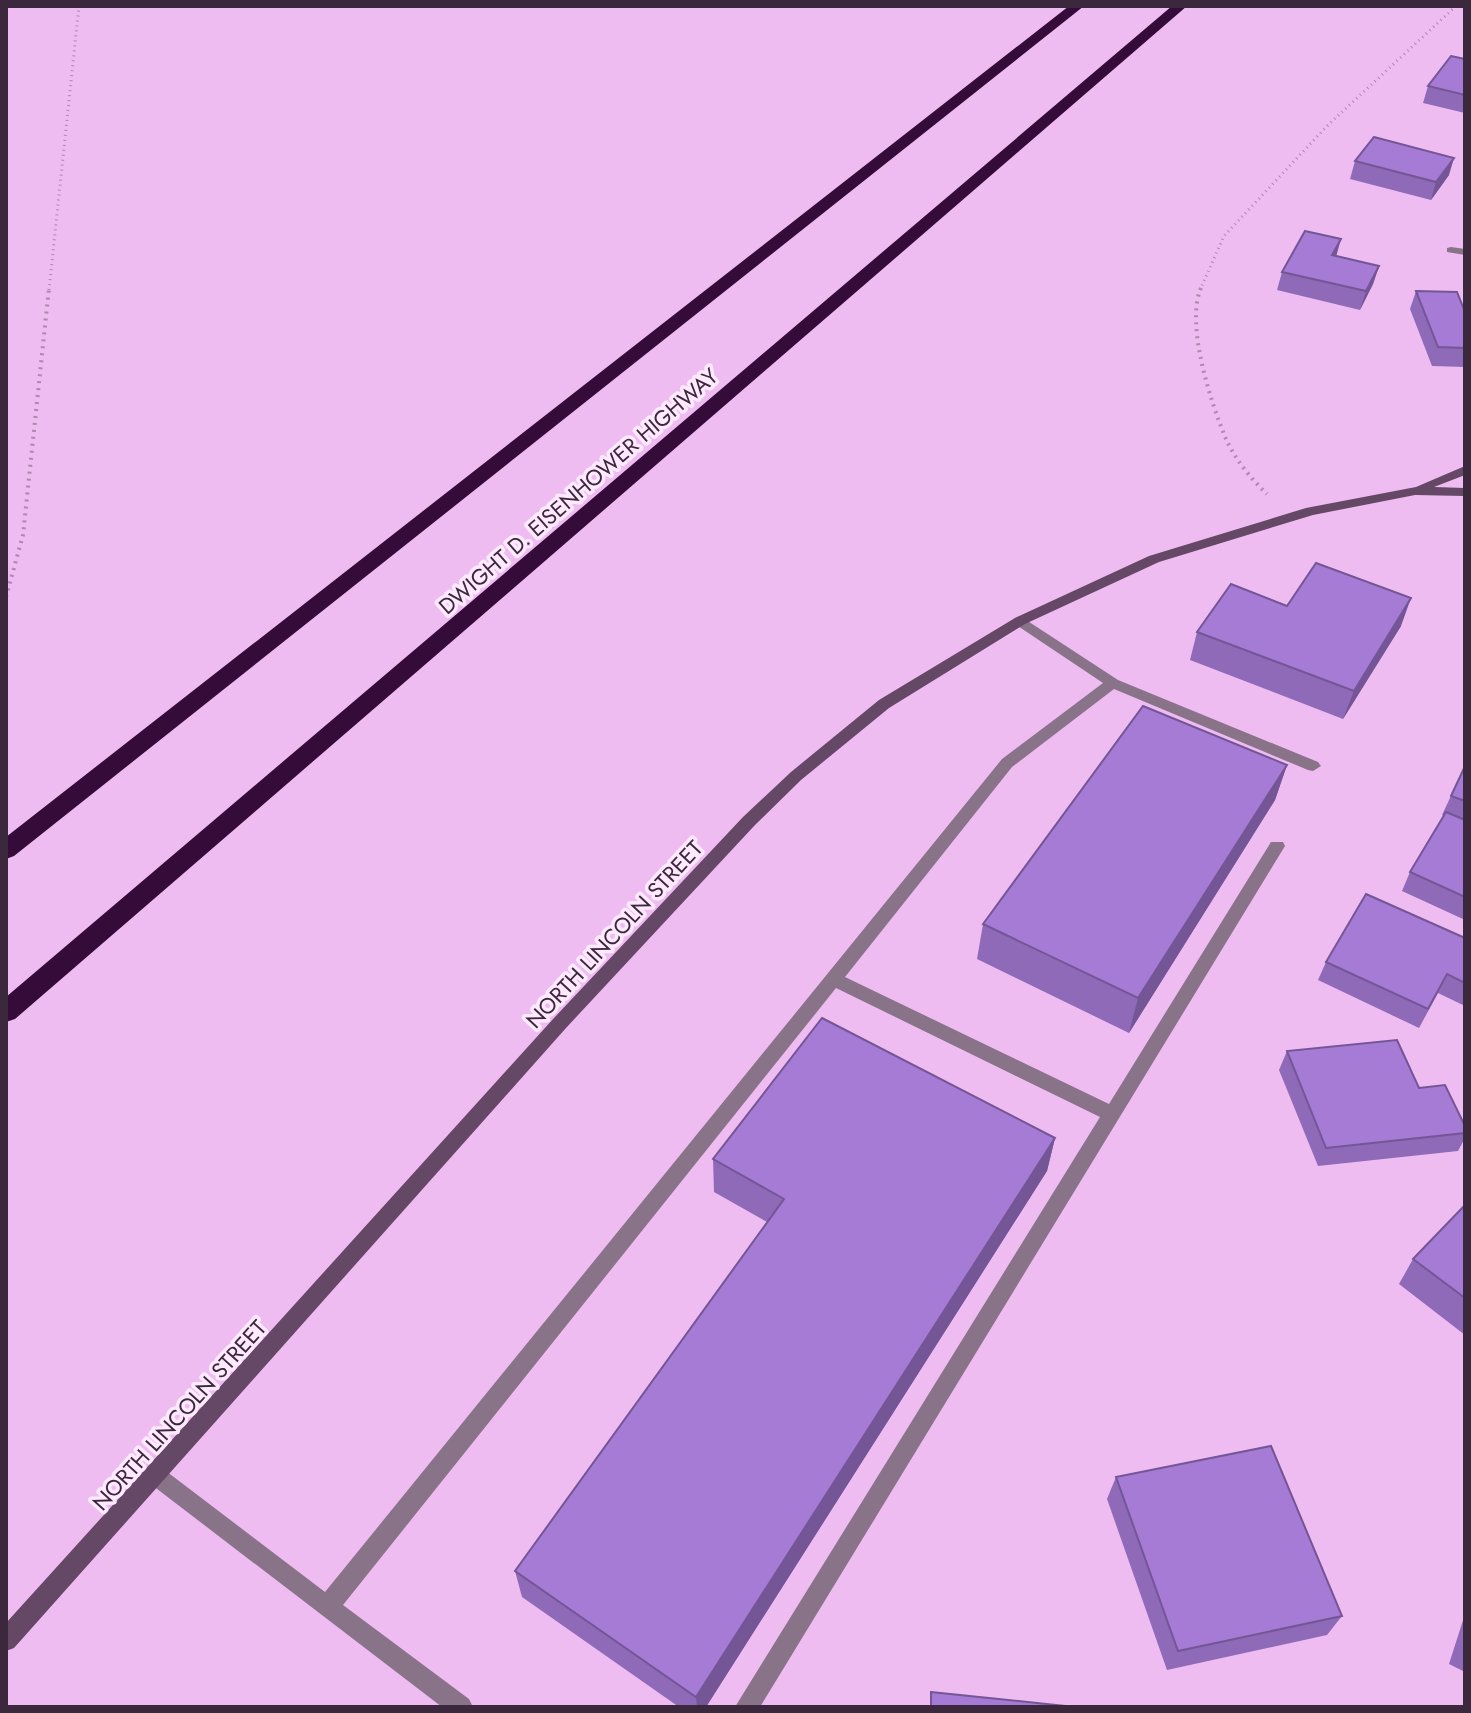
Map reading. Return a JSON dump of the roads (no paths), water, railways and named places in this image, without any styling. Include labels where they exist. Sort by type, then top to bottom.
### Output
[{"type":"highway","points":[[6,850],[1077,6]]},
{"type":"highway","name":"DWIGHT D. EISENHOWER HIGHWAY","points":[[6,1012],[1180,6]]},
{"type":"street","points":[[1451,250],[1465,252]]},
{"type":"street","name":"NORTH LINCOLN STREET","points":[[6,1640],[560,1023],[749,821],[796,776],[884,704],[1020,621],[1154,559],[1291,517],[1415,491],[1465,470]]},
{"type":"street","name":"NORTH LINCOLN STREET","points":[[1415,491],[1465,492]]},
{"type":"street","points":[[1020,621],[1113,683],[1313,766]]},
{"type":"street","points":[[327,1607],[1007,763],[1113,683]]},
{"type":"street","points":[[747,1707],[1277,846]]},
{"type":"street","points":[[833,979],[1112,1114]]},
{"type":"street","points":[[155,1475],[461,1707]]}]
